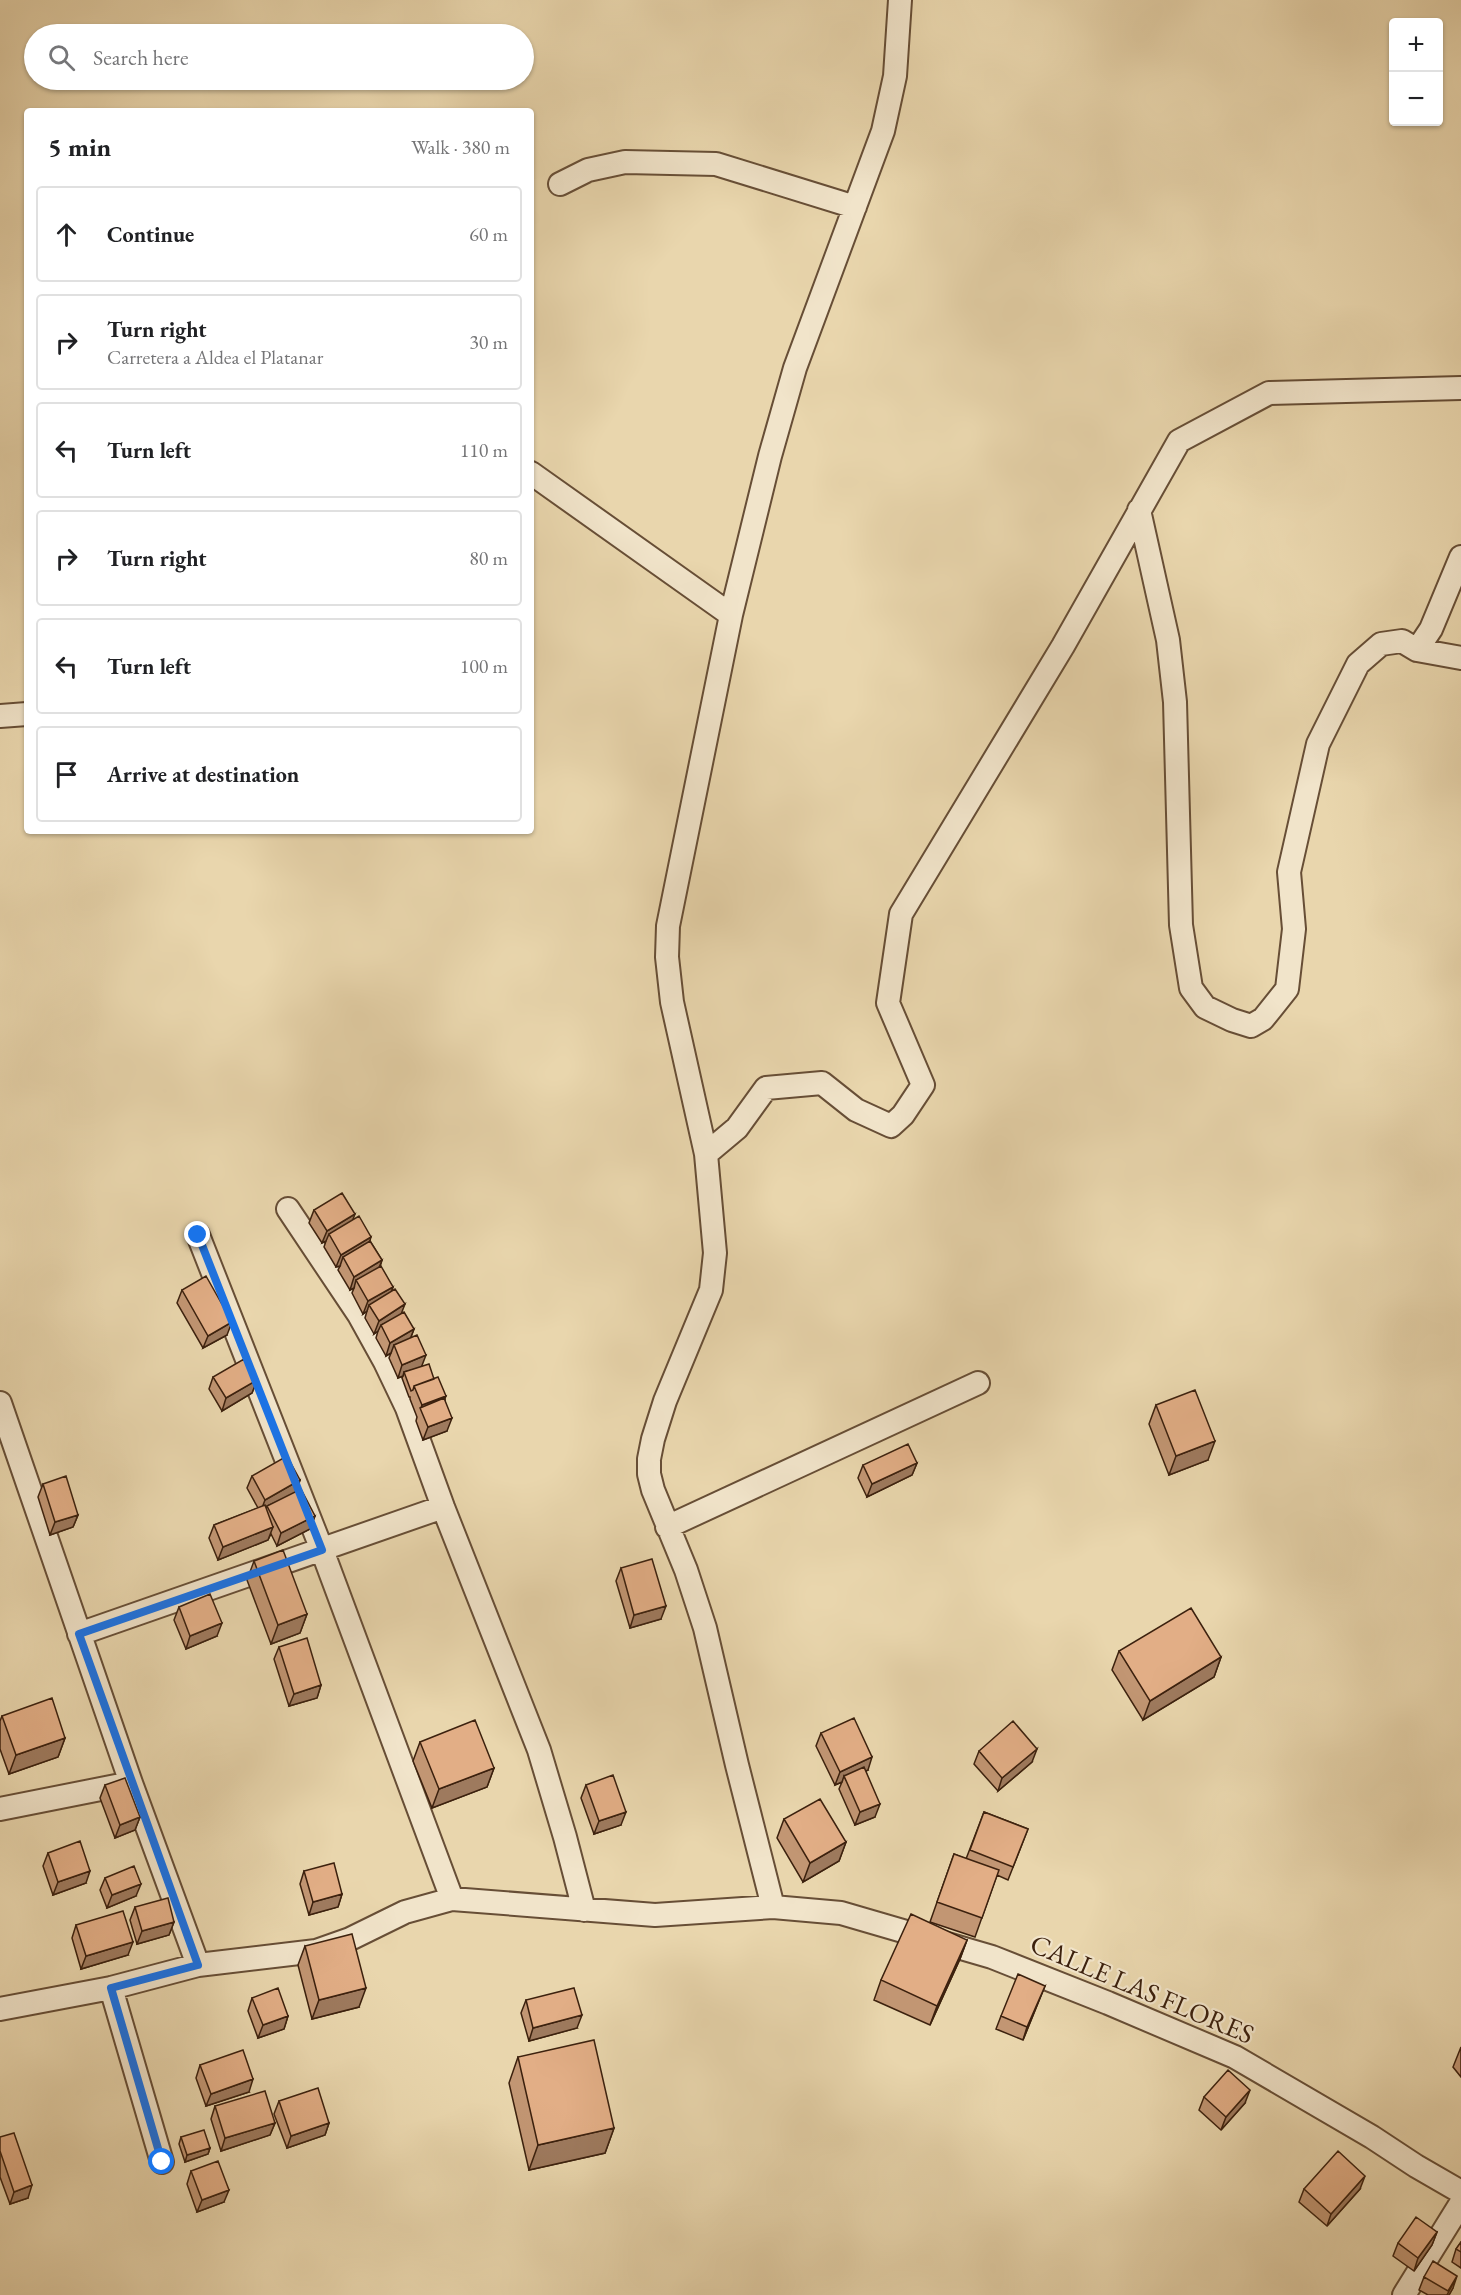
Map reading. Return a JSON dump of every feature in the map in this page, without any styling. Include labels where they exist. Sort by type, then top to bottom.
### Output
[{"type":"street","points":[[773,1907],[736,1765],[705,1628],[686,1570],[667,1527],[649,1474],[652,1439],[665,1401],[711,1290],[715,1253],[706,1154],[672,1002],[667,957],[668,926],[731,615],[767,467],[795,368],[883,131],[895,76],[900,0]]},
{"type":"street","points":[[560,184],[588,170],[625,162],[716,164],[855,207]]},
{"type":"street","points":[[706,1154],[737,1128],[766,1088],[822,1083],[856,1110],[891,1126],[903,1115],[922,1085],[888,1003],[902,914],[1057,656],[1179,441],[1269,393],[1461,388]]},
{"type":"street","points":[[534,475],[731,615]]},
{"type":"street","points":[[1139,510],[1168,640],[1173,692],[1181,925],[1191,988],[1205,1006],[1232,1020],[1251,1026],[1263,1019],[1287,989],[1294,929],[1289,872],[1318,744],[1358,664],[1382,644],[1402,641],[1418,650],[1461,658]]},
{"type":"street","points":[[1418,650],[1431,628],[1461,557]]},
{"type":"street","points":[[0,716],[24,714]]},
{"type":"street","points":[[288,1209],[353,1306],[385,1362],[407,1408],[538,1750],[565,1837],[584,1910]]},
{"type":"street","points":[[198,1235],[322,1550],[452,1899]]},
{"type":"street","points":[[667,1527],[978,1383]]},
{"type":"street","points":[[0,1403],[131,1783],[198,1965]]},
{"type":"street","points":[[79,1634],[443,1507]]},
{"type":"street","points":[[0,1809],[131,1783]]},
{"type":"street","name":"CALLE LAS FLORES","points":[[0,2009],[111,1988],[198,1965],[316,1951],[350,1939],[414,1909],[452,1899],[655,1915],[773,1907],[841,1912],[992,1957],[1235,2057],[1461,2192]]},
{"type":"street","points":[[111,1988],[162,2162]]},
{"type":"street","points":[[1404,2295],[1461,2203]]},
{"type":"building","points":[[342,1193],[355,1214],[327,1231],[314,1210]]},
{"type":"building","points":[[359,1216],[371,1237],[341,1255],[329,1234]]},
{"type":"building","points":[[370,1241],[382,1260],[354,1277],[343,1257]]},
{"type":"building","points":[[381,1266],[393,1287],[368,1301],[356,1280]]},
{"type":"building","points":[[206,1276],[232,1322],[208,1336],[182,1290]]},
{"type":"building","points":[[395,1289],[405,1304],[379,1321],[369,1305]]},
{"type":"building","points":[[404,1312],[414,1329],[390,1343],[381,1325]]},
{"type":"building","points":[[417,1335],[426,1355],[402,1365],[394,1345]]},
{"type":"building","points":[[244,1359],[257,1380],[226,1398],[213,1377]]},
{"type":"building","points":[[429,1364],[434,1379],[414,1386],[411,1391],[404,1372]]},
{"type":"building","points":[[438,1377],[446,1396],[422,1405],[414,1386]]},
{"type":"building","points":[[1195,1390],[1215,1441],[1176,1456],[1156,1405]]},
{"type":"building","points":[[444,1398],[452,1418],[428,1427],[420,1408]]},
{"type":"building","points":[[908,1444],[917,1463],[872,1484],[863,1465]]},
{"type":"building","points":[[287,1456],[300,1480],[265,1500],[252,1476]]},
{"type":"building","points":[[66,1476],[78,1515],[55,1522],[43,1484]]},
{"type":"building","points":[[301,1489],[315,1516],[281,1533],[267,1506]]},
{"type":"building","points":[[265,1505],[273,1527],[223,1547],[214,1525]]},
{"type":"building","points":[[283,1550],[307,1614],[278,1625],[254,1561]]},
{"type":"building","points":[[652,1559],[666,1606],[634,1615],[621,1568]]},
{"type":"building","points":[[210,1594],[222,1623],[190,1636],[179,1607]]},
{"type":"building","points":[[1191,1608],[1221,1657],[1150,1701],[1119,1651]]},
{"type":"building","points":[[307,1638],[321,1685],[294,1694],[279,1647]]},
{"type":"building","points":[[52,1698],[65,1738],[16,1755],[2,1716]]},
{"type":"building","points":[[854,1718],[872,1757],[840,1772],[821,1733]]},
{"type":"building","points":[[475,1720],[494,1768],[439,1789],[420,1742]]},
{"type":"building","points":[[1013,1721],[1037,1749],[1002,1778],[979,1751]]},
{"type":"building","points":[[864,1767],[880,1804],[860,1812],[844,1776]]},
{"type":"building","points":[[613,1775],[626,1812],[599,1821],[586,1785]]},
{"type":"building","points":[[125,1778],[140,1817],[120,1825],[105,1785]]},
{"type":"building","points":[[820,1799],[846,1842],[810,1863],[784,1819]]},
{"type":"building","points":[[984,1812],[1028,1829],[1013,1867],[970,1850]]},
{"type":"building","points":[[80,1841],[90,1871],[58,1882],[48,1853]]},
{"type":"building","points":[[954,1854],[999,1870],[982,1918],[937,1902]]},
{"type":"building","points":[[334,1863],[342,1894],[313,1902],[304,1871]]},
{"type":"building","points":[[134,1866],[141,1884],[112,1895],[105,1878]]},
{"type":"building","points":[[168,1898],[174,1922],[142,1931],[135,1907]]},
{"type":"building","points":[[123,1911],[133,1942],[86,1956],[76,1925]]},
{"type":"building","points":[[911,1914],[967,1940],[937,2006],[881,1980]]},
{"type":"building","points":[[352,1934],[366,1988],[319,2000],[305,1946]]},
{"type":"building","points":[[1018,1974],[1045,1986],[1027,2027],[1001,2016]]},
{"type":"building","points":[[278,1988],[288,2016],[263,2025],[252,1998]]},
{"type":"building","points":[[574,1988],[582,2015],[533,2028],[526,2000]]},
{"type":"building","points":[[594,2040],[614,2128],[538,2145],[518,2057]]},
{"type":"building","points":[[243,2050],[253,2079],[211,2094],[200,2065]]},
{"type":"building","points":[[1228,2070],[1250,2090],[1226,2117],[1204,2097]]},
{"type":"building","points":[[318,2088],[329,2123],[291,2136],[279,2101]]},
{"type":"building","points":[[265,2091],[275,2123],[225,2138],[215,2106]]},
{"type":"building","points":[[204,2130],[210,2148],[187,2155],[181,2137]]},
{"type":"building","points":[[14,2133],[32,2185],[14,2192],[0,2151],[0,2137]]},
{"type":"building","points":[[1338,2151],[1365,2176],[1331,2214],[1304,2189]]},
{"type":"building","points":[[218,2161],[229,2190],[202,2200],[191,2171]]},
{"type":"building","points":[[1416,2217],[1437,2232],[1418,2258],[1398,2243]]},
{"type":"building","points":[[1461,2242],[1461,2252],[1456,2249]]},
{"type":"building","points":[[1433,2261],[1457,2276],[1448,2291],[1424,2277]]},
{"type":"route","points":[[162,2162],[111,1988],[198,1965],[79,1634],[322,1550],[198,1235]]}]
